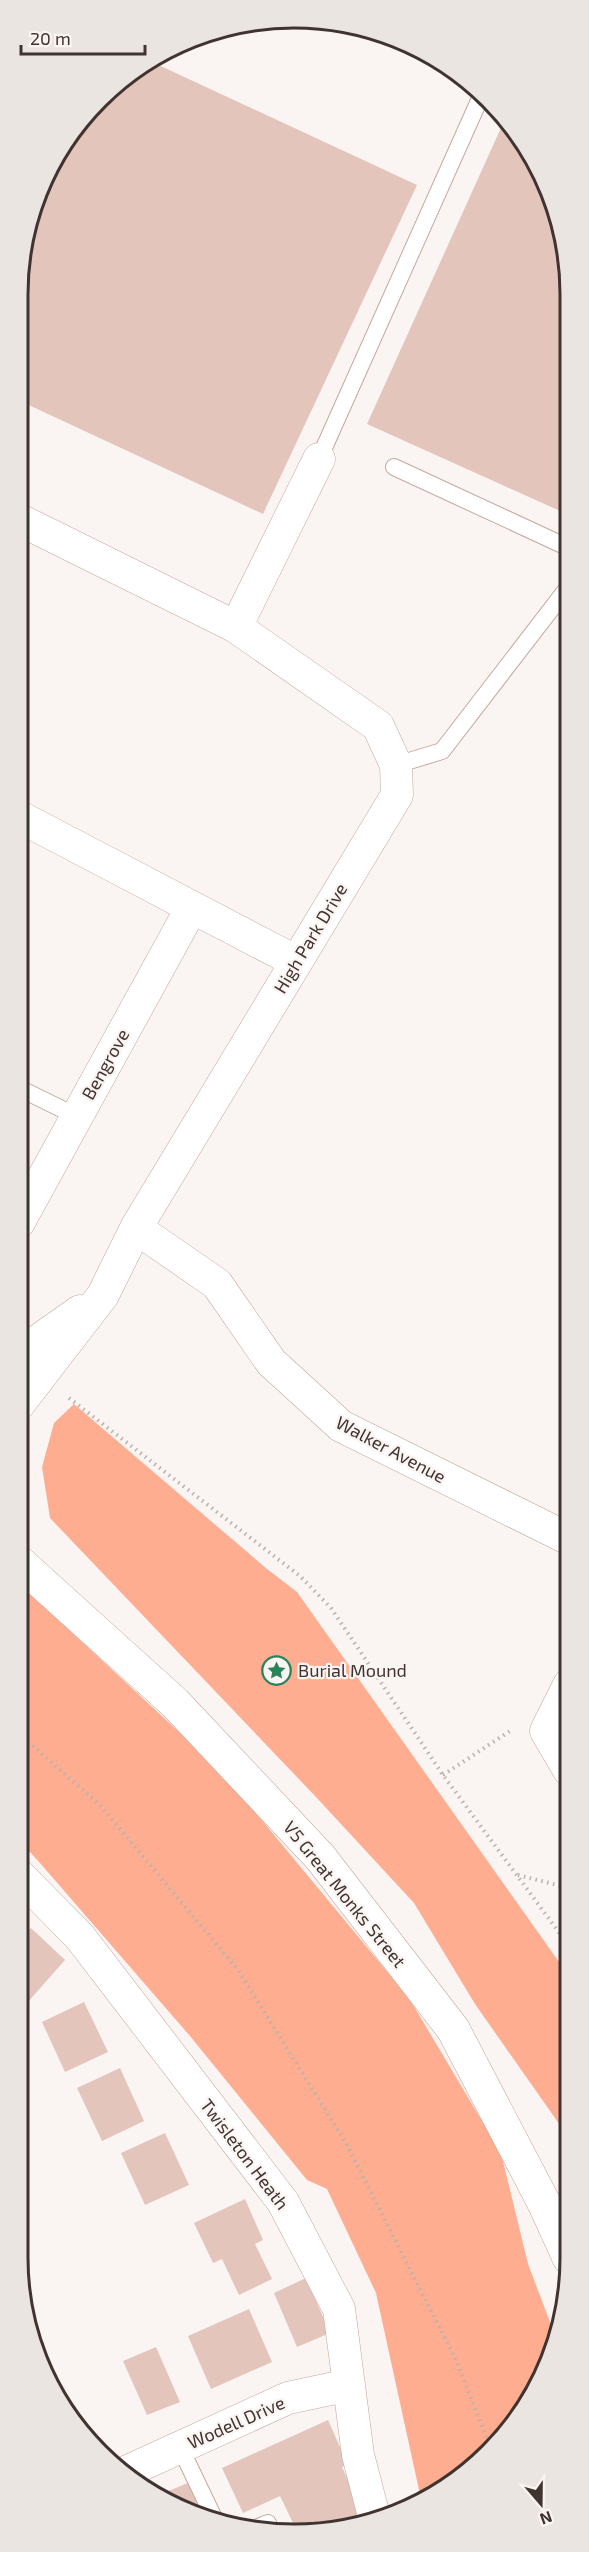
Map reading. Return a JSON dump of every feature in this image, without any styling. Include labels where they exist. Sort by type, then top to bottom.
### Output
[{"type":"street","points":[[236,627],[319,459]]},
{"type":"street","name":"High Park Drive","points":[[28,524],[236,627],[378,726],[396,765],[397,795],[136,1228],[103,1295],[28,1393]]},
{"type":"street","points":[[28,821],[295,961]]},
{"type":"street","name":"Bengrove","points":[[28,1205],[192,907]]},
{"type":"street","name":"Walker Avenue","points":[[136,1228],[217,1284],[271,1362],[341,1426],[560,1535]]},
{"type":"street","name":"High Park Drive","points":[[28,1348],[103,1295]]},
{"type":"street","name":"V5 Great Monks Street","points":[[28,1570],[175,1703],[320,1857],[453,2029],[560,2238]]},
{"type":"street","points":[[560,1703],[546,1731],[560,1755]]},
{"type":"street","name":"Twisleton Heath","points":[[28,1884],[80,1937],[283,2202],[339,2309],[358,2455],[373,2511]]},
{"type":"street","name":"Wodell Drive","points":[[133,2469],[288,2398],[349,2385]]},
{"type":"lane","points":[[319,459],[478,102]]},
{"type":"lane","points":[[394,467],[560,544]]},
{"type":"lane","points":[[396,765],[442,751],[560,598]]},
{"type":"lane","points":[[28,1092],[76,1116]]},
{"type":"lane","points":[[180,2447],[210,2509]]},
{"type":"path","points":[[41,1377],[300,1576],[331,1608],[444,1776],[560,1933]]},
{"type":"path","points":[[444,1776],[501,1736]]},
{"type":"path","points":[[28,1742],[100,1805],[237,1970],[346,2143],[456,2360],[488,2440]]},
{"type":"path","points":[[518,1875],[560,1886]]},
{"type":"shaded area","points":[[74,1404],[297,1592],[560,1963],[560,2125],[475,2004],[414,1903],[50,1518],[42,1467],[54,1423]]},
{"type":"shaded area","points":[[28,1591],[221,1771],[409,1998],[501,2153],[528,2264],[551,2325],[533,2375],[506,2419],[483,2446],[456,2469],[428,2488],[420,2492],[376,2293],[327,2189],[307,2180],[190,2036],[28,1850]]},
{"type":"building","points":[[160,65],[417,185],[263,514],[28,405],[29,277],[38,226],[49,193],[73,147],[106,106],[133,83]]},
{"type":"building","points":[[501,127],[525,162],[540,193],[551,226],[558,260],[560,277],[560,511],[367,424]]},
{"type":"building","points":[[31,1928],[65,1960],[28,2002],[28,1931]]},
{"type":"building","points":[[84,2002],[108,2052],[65,2072],[42,2022]]},
{"type":"building","points":[[120,2068],[144,2121],[102,2141],[77,2088]]},
{"type":"building","points":[[165,2133],[189,2185],[145,2205],[121,2153]]},
{"type":"building","points":[[245,2199],[263,2240],[255,2244],[272,2279],[239,2295],[222,2259],[213,2263],[194,2223]]},
{"type":"building","points":[[306,2278],[330,2333],[297,2347],[274,2293]]},
{"type":"building","points":[[249,2309],[272,2362],[211,2389],[188,2336]]},
{"type":"building","points":[[156,2347],[180,2402],[147,2415],[123,2361]]},
{"type":"building","points":[[328,2420],[348,2465],[342,2467],[363,2514],[329,2521],[294,2524],[280,2496],[243,2513],[222,2468]]},
{"type":"building","points":[[190,2482],[201,2506],[177,2496],[168,2491]]},
{"type":"place","name":"Burial Mound","points":[[277,1670]]}]
